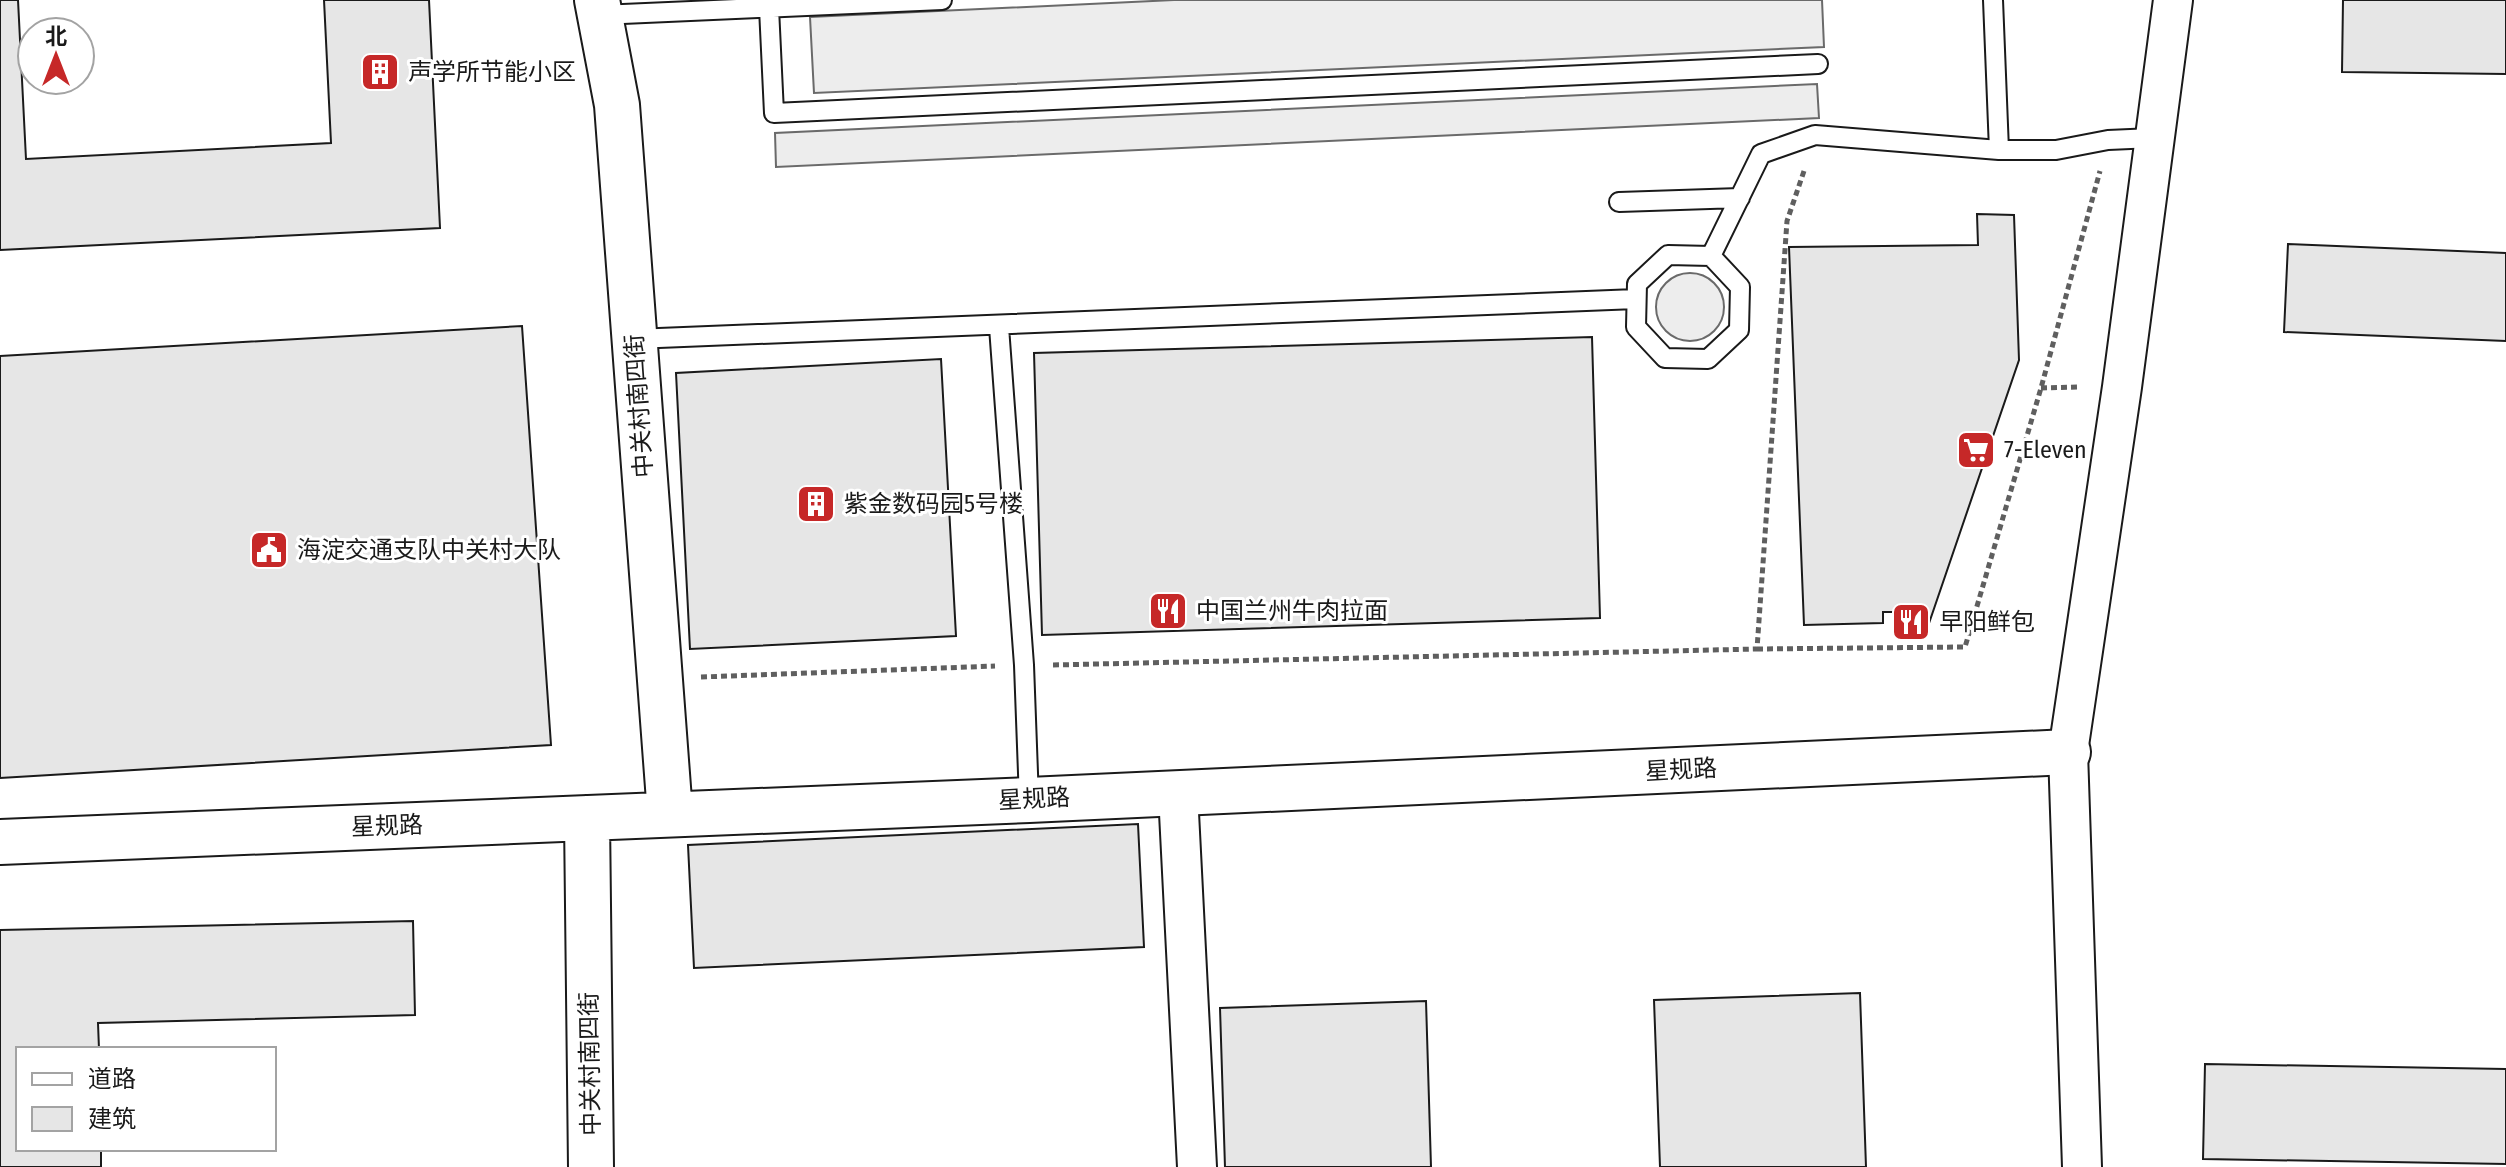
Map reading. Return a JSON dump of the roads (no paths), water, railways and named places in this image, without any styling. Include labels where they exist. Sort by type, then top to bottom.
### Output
[{"type":"street","points":[[2082,1167],[2068,752],[2122,387],[2173,0]]},
{"type":"street","name":"中关村南四街","points":[[598,8],[617,105],[670,814]]},
{"type":"street","name":"星规路","points":[[0,842],[1029,800],[2068,752]]},
{"type":"street","points":[[1178,793],[1197,1167]]},
{"type":"street","name":"中关村南四街","points":[[587,818],[591,1167]]},
{"type":"lane","points":[[598,8],[769,8],[942,0]]},
{"type":"lane","points":[[1993,0],[1999,150]]},
{"type":"lane","points":[[769,8],[774,113],[1818,64]]},
{"type":"lane","points":[[1711,256],[1761,154],[1815,135],[1999,150],[2056,150],[2108,140],[2153,138]]},
{"type":"lane","points":[[1619,202],[1740,198]]},
{"type":"lane","points":[[1668,255],[1711,256],[1740,287],[1739,330],[1708,359],[1665,358],[1636,327],[1637,284],[1668,255]]},
{"type":"lane","points":[[634,339],[999,327],[1636,299]]},
{"type":"lane","points":[[999,327],[1024,665],[1029,800]]},
{"type":"place","name":"声学所节能小区","points":[[380,72]]},
{"type":"place","name":"7-Eleven","points":[[1976,450]]},
{"type":"place","name":"紫金数码园5号楼","points":[[816,504]]},
{"type":"place","name":"海淀交通支队中关村大队","points":[[269,550]]},
{"type":"place","name":"中国兰州牛肉拉面","points":[[1168,611]]},
{"type":"place","name":"早阳鲜包","points":[[1911,622]]}]
